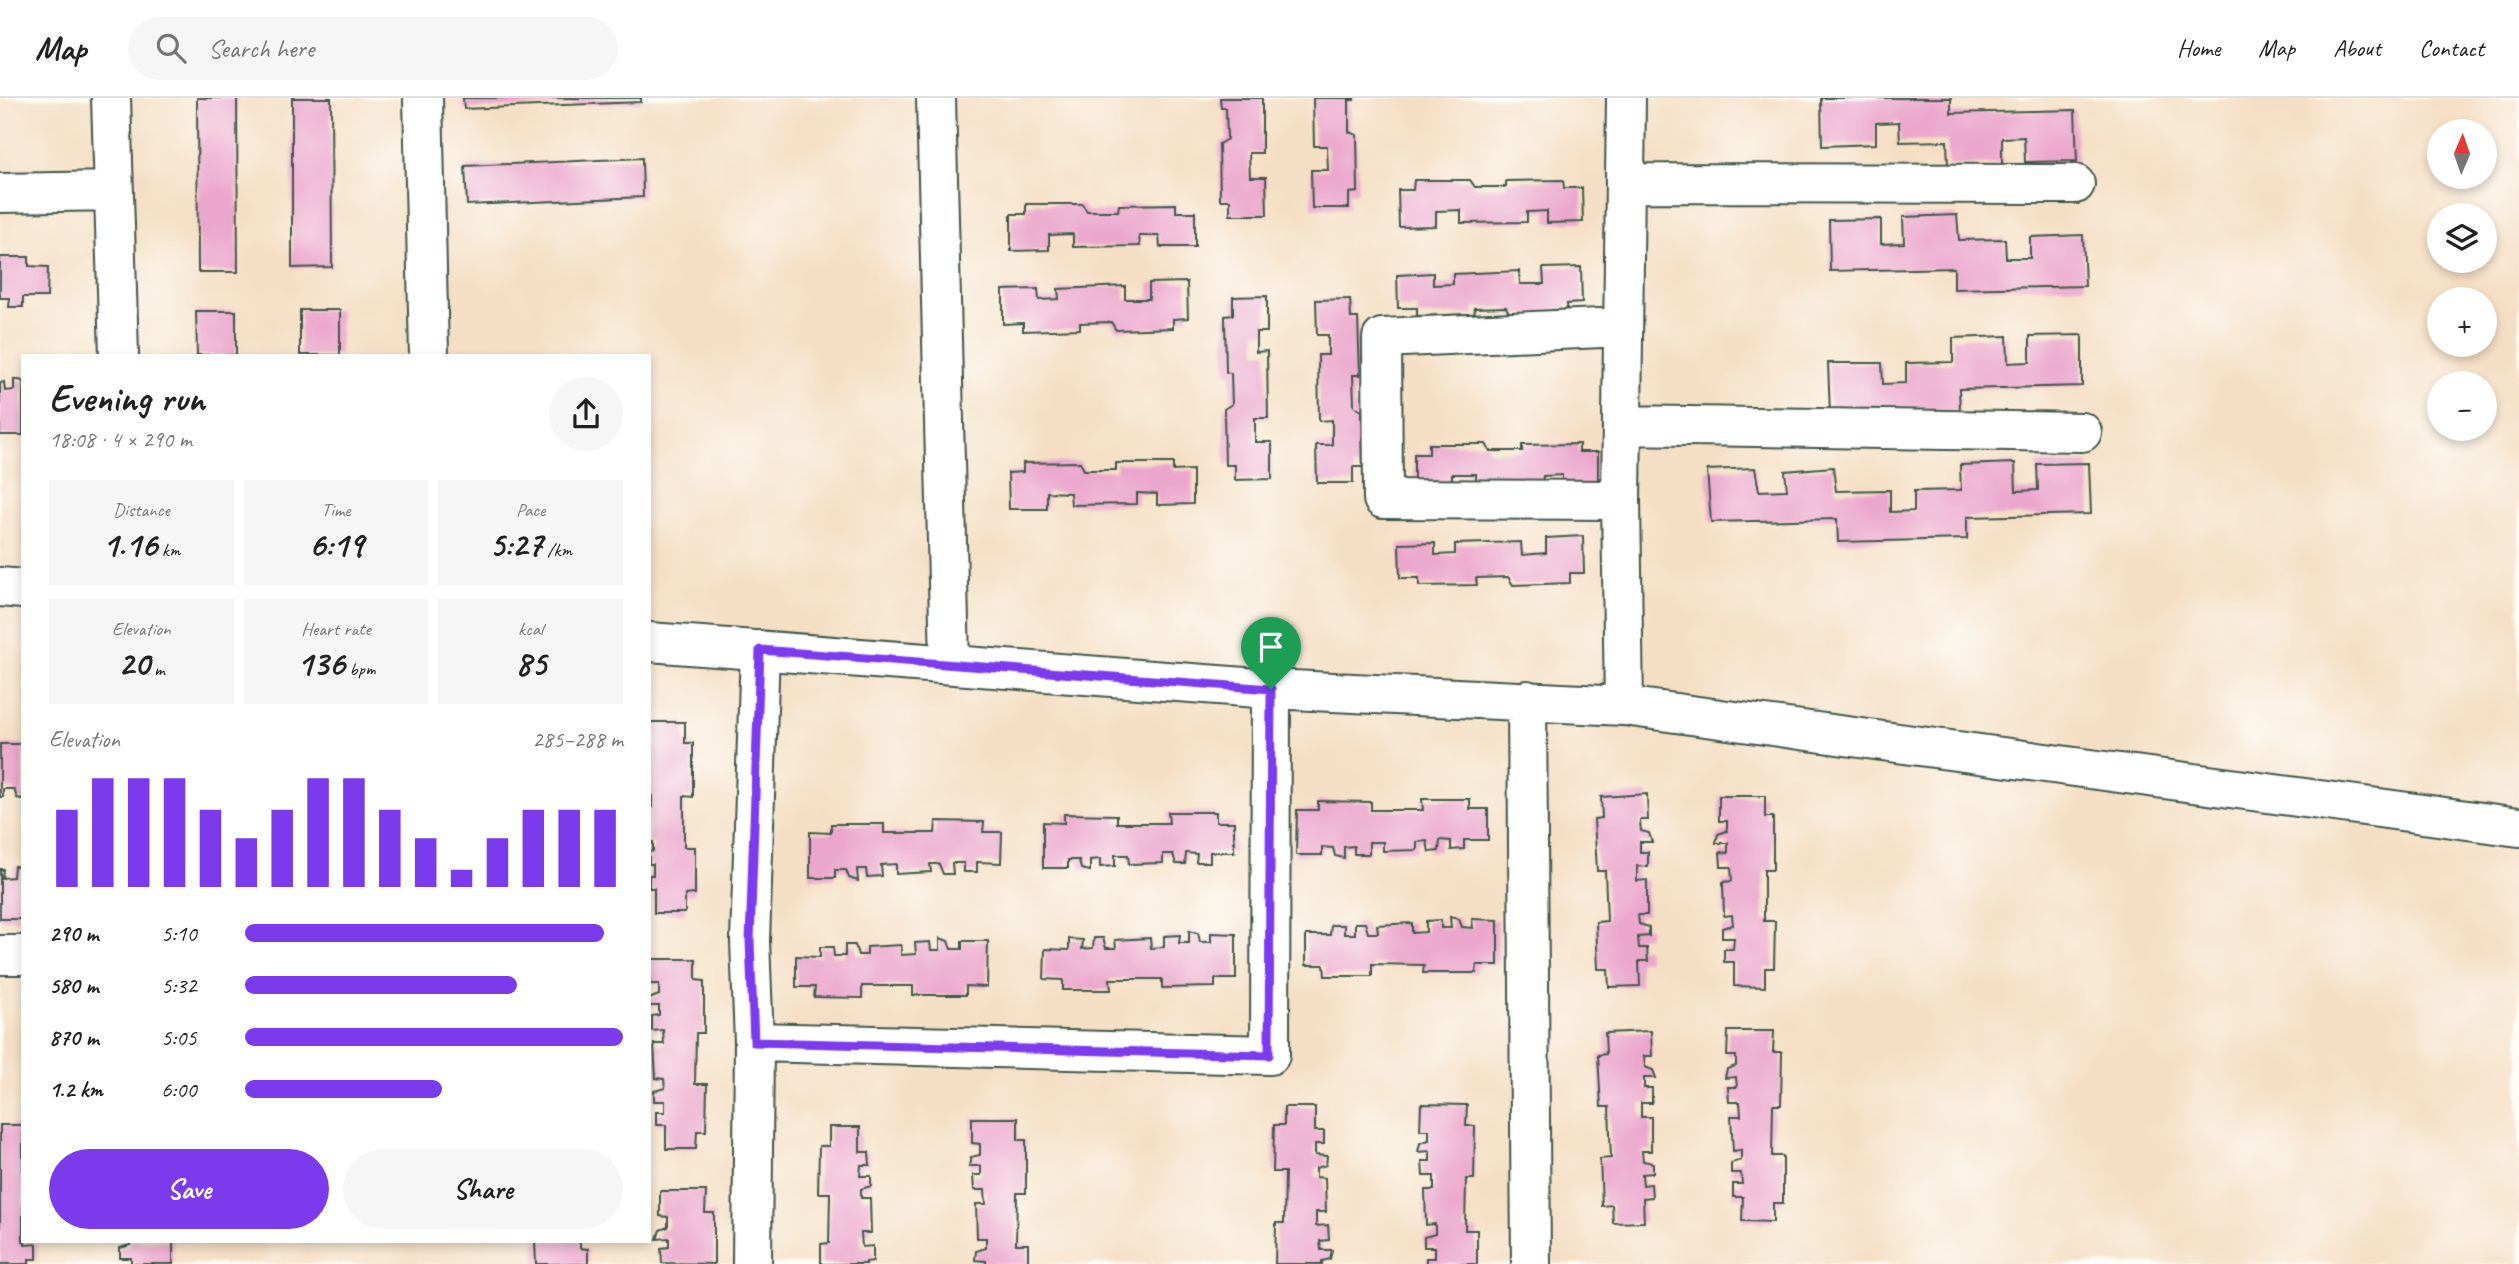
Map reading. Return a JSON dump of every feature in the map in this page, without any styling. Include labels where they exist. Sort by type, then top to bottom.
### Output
[{"type":"street","points":[[111,98],[119,354]]},
{"type":"street","points":[[423,98],[429,354]]},
{"type":"street","points":[[936,98],[950,663]]},
{"type":"street","points":[[1624,706],[1621,500],[1626,98]]},
{"type":"street","points":[[1625,183],[2075,184]]},
{"type":"street","points":[[0,193],[114,191]]},
{"type":"street","points":[[1621,500],[1383,499],[1382,338],[1623,327]]},
{"type":"street","points":[[1622,425],[2082,432]]},
{"type":"street","points":[[0,587],[21,589]]},
{"type":"street","points":[[651,642],[1271,689],[1624,706],[2519,827]]},
{"type":"street","points":[[752,1264],[754,1042],[750,941],[760,650]]},
{"type":"street","points":[[754,1042],[1269,1055],[1271,689]]},
{"type":"street","points":[[1527,700],[1531,1264]]},
{"type":"street","points":[[0,955],[21,955]]},
{"type":"building","points":[[197,98],[237,98],[238,272],[198,272]]},
{"type":"building","points":[[292,98],[331,98],[332,267],[292,268]]},
{"type":"building","points":[[463,98],[641,98],[641,102],[464,109]]},
{"type":"building","points":[[1220,98],[1262,98],[1262,153],[1249,153],[1250,177],[1266,177],[1267,215],[1230,215],[1230,200],[1220,200],[1219,144],[1227,139],[1226,108],[1221,108]]},
{"type":"building","points":[[1313,98],[1354,98],[1349,100],[1349,132],[1357,135],[1358,192],[1349,193],[1349,208],[1312,208],[1311,170],[1328,170],[1327,146],[1314,146]]},
{"type":"building","points":[[1821,98],[1951,98],[1951,113],[2075,110],[2077,161],[2025,162],[2024,137],[2002,138],[2002,164],[1948,166],[1947,141],[1900,142],[1899,122],[1876,123],[1876,144],[1822,146]]},
{"type":"building","points":[[642,158],[643,197],[467,205],[465,166]]},
{"type":"building","points":[[1414,180],[1470,180],[1475,187],[1506,187],[1506,181],[1563,180],[1564,188],[1582,188],[1583,222],[1547,223],[1547,211],[1527,212],[1527,222],[1461,223],[1461,210],[1436,211],[1436,226],[1399,227],[1398,190],[1413,190]]},
{"type":"building","points":[[1026,204],[1082,204],[1087,211],[1118,211],[1119,205],[1176,204],[1176,212],[1195,212],[1195,247],[1160,247],[1159,236],[1139,236],[1140,246],[1073,247],[1073,234],[1049,235],[1049,250],[1011,251],[1011,214],[1026,214]]},
{"type":"building","points":[[1957,215],[1959,240],[2005,239],[2006,258],[2030,258],[2030,237],[2083,235],[2085,286],[1954,289],[1954,268],[1830,271],[1829,220],[1881,219],[1881,244],[1904,243],[1903,217]]},
{"type":"building","points":[[0,257],[29,257],[29,266],[48,267],[47,297],[23,297],[23,307],[9,307],[10,298],[0,298]]},
{"type":"building","points":[[1581,267],[1582,303],[1567,304],[1567,313],[1510,315],[1506,307],[1474,308],[1475,314],[1417,316],[1417,308],[1398,308],[1397,275],[1433,273],[1433,285],[1453,284],[1453,274],[1519,271],[1520,284],[1544,284],[1543,268]]},
{"type":"building","points":[[1187,282],[1188,318],[1173,319],[1173,328],[1116,330],[1111,322],[1080,323],[1080,329],[1023,331],[1023,323],[1003,324],[1003,290],[1038,289],[1039,300],[1059,299],[1058,289],[1125,286],[1125,299],[1149,299],[1149,283]]},
{"type":"building","points":[[1267,296],[1267,332],[1256,332],[1256,352],[1267,351],[1268,418],[1255,418],[1255,442],[1272,442],[1272,479],[1235,480],[1235,465],[1225,465],[1224,409],[1232,404],[1231,373],[1226,372],[1225,316],[1233,315],[1233,297]]},
{"type":"building","points":[[1350,299],[1351,318],[1358,318],[1360,375],[1353,375],[1354,406],[1362,411],[1363,467],[1353,467],[1353,483],[1317,483],[1316,445],[1332,445],[1332,420],[1319,421],[1318,355],[1328,355],[1328,335],[1317,335],[1316,300]]},
{"type":"building","points":[[300,310],[340,310],[340,354],[300,354]]},
{"type":"building","points":[[196,311],[236,311],[236,354],[197,354]]},
{"type":"building","points":[[2082,335],[2082,386],[1959,389],[1960,411],[1830,414],[1828,363],[1882,363],[1883,384],[1906,383],[1906,363],[1953,362],[1953,338],[2007,336],[2008,363],[2030,362],[2030,336]]},
{"type":"building","points":[[14,379],[21,381],[21,435],[0,435],[0,383],[4,382],[5,391],[14,390]]},
{"type":"building","points":[[1429,444],[1486,444],[1490,451],[1522,451],[1522,445],[1579,444],[1579,452],[1598,452],[1598,486],[1562,487],[1562,475],[1543,476],[1542,486],[1476,487],[1476,474],[1452,474],[1452,490],[1414,491],[1414,454],[1429,454]]},
{"type":"building","points":[[1080,462],[1084,470],[1116,470],[1116,463],[1173,463],[1173,471],[1193,470],[1193,504],[1157,505],[1157,494],[1137,493],[1137,504],[1071,505],[1070,493],[1047,492],[1047,509],[1009,509],[1008,473],[1023,472],[1023,463]]},
{"type":"building","points":[[2015,463],[2016,491],[2038,490],[2037,464],[2089,463],[2091,514],[1967,517],[1967,539],[1838,542],[1837,519],[1711,522],[1707,470],[1755,468],[1759,491],[1787,490],[1785,471],[1833,467],[1836,491],[1890,490],[1890,512],[1914,511],[1914,491],[1961,490],[1960,465]]},
{"type":"building","points":[[1583,536],[1584,573],[1570,573],[1570,583],[1513,585],[1508,577],[1476,578],[1477,585],[1419,586],[1419,578],[1400,578],[1399,544],[1435,543],[1435,555],[1455,554],[1455,544],[1521,542],[1522,555],[1546,553],[1546,538]]},
{"type":"building","points":[[651,722],[685,722],[685,743],[693,743],[693,797],[684,796],[684,847],[695,847],[695,894],[685,895],[685,913],[654,913],[654,888],[651,888]]},
{"type":"building","points":[[0,744],[21,744],[21,799],[17,798],[14,789],[3,789],[3,797],[0,797]]},
{"type":"building","points":[[1647,794],[1648,820],[1640,820],[1641,831],[1649,833],[1652,842],[1640,842],[1640,852],[1648,852],[1648,867],[1637,866],[1637,881],[1647,880],[1647,915],[1638,915],[1639,924],[1649,927],[1649,936],[1638,937],[1639,948],[1647,948],[1648,961],[1639,961],[1640,986],[1609,987],[1608,969],[1598,969],[1596,922],[1607,921],[1605,871],[1597,871],[1594,819],[1602,818],[1601,797]]},
{"type":"building","points":[[1719,796],[1765,796],[1765,817],[1773,817],[1773,870],[1764,870],[1764,921],[1775,921],[1774,968],[1765,968],[1765,987],[1734,986],[1734,962],[1724,962],[1724,949],[1733,949],[1734,938],[1722,938],[1722,928],[1733,925],[1732,915],[1724,916],[1723,882],[1732,881],[1731,867],[1721,867],[1720,852],[1728,853],[1728,843],[1716,843],[1718,834],[1727,831],[1727,821],[1719,821]]},
{"type":"building","points":[[1422,799],[1470,799],[1470,809],[1488,809],[1488,840],[1464,840],[1464,849],[1451,850],[1451,841],[1440,840],[1439,851],[1429,852],[1427,841],[1417,842],[1417,850],[1383,851],[1383,842],[1369,842],[1369,854],[1354,854],[1354,846],[1344,847],[1344,858],[1335,856],[1333,848],[1322,847],[1322,855],[1296,855],[1297,810],[1318,810],[1318,801],[1371,802],[1371,810],[1423,810]]},
{"type":"building","points":[[1168,812],[1216,812],[1216,822],[1234,822],[1234,852],[1210,852],[1210,862],[1196,862],[1197,854],[1186,853],[1185,864],[1176,864],[1173,854],[1163,854],[1163,863],[1129,864],[1128,855],[1115,855],[1115,866],[1100,867],[1100,859],[1090,860],[1090,871],[1081,869],[1079,860],[1068,860],[1068,868],[1043,868],[1043,822],[1064,823],[1064,814],[1117,815],[1117,823],[1169,823]]},
{"type":"building","points":[[936,821],[984,822],[983,832],[1002,832],[1001,863],[977,862],[977,872],[964,872],[964,863],[952,863],[953,874],[943,874],[939,864],[930,864],[931,872],[896,874],[896,864],[881,865],[882,876],[867,877],[866,869],[857,869],[858,881],[849,878],[846,870],[835,870],[835,878],[810,878],[810,832],[831,833],[831,824],[884,824],[884,833],[935,833]]},
{"type":"building","points":[[14,866],[21,867],[21,919],[0,919],[0,869],[3,869],[2,878],[13,877]]},
{"type":"building","points":[[1450,917],[1459,919],[1462,927],[1473,928],[1472,919],[1498,920],[1498,965],[1477,965],[1476,973],[1423,973],[1424,965],[1372,964],[1372,976],[1325,976],[1324,965],[1306,965],[1306,935],[1330,935],[1331,925],[1344,925],[1344,934],[1355,934],[1355,923],[1365,923],[1368,933],[1378,933],[1377,925],[1412,923],[1412,933],[1426,932],[1426,921],[1441,920],[1441,928],[1451,928]]},
{"type":"building","points":[[1189,931],[1198,933],[1200,942],[1211,942],[1211,933],[1236,934],[1236,979],[1215,979],[1215,987],[1162,988],[1162,979],[1110,979],[1111,990],[1063,990],[1063,980],[1044,979],[1045,949],[1069,950],[1069,939],[1083,940],[1082,949],[1093,948],[1094,938],[1103,938],[1106,948],[1116,948],[1115,940],[1150,938],[1151,948],[1164,947],[1164,936],[1180,935],[1179,943],[1189,943]]},
{"type":"building","points":[[940,938],[948,941],[951,949],[962,949],[962,941],[988,941],[987,987],[966,986],[966,995],[913,995],[913,986],[862,986],[862,998],[814,997],[815,987],[796,987],[796,956],[820,957],[820,947],[833,947],[834,956],[845,956],[845,945],[855,945],[858,955],[867,955],[867,947],[901,945],[901,955],[916,954],[915,943],[930,942],[931,950],[940,950]]},
{"type":"building","points":[[651,959],[696,959],[696,980],[704,981],[704,1033],[696,1033],[695,1084],[707,1084],[706,1131],[697,1131],[696,1149],[666,1149],[666,1125],[656,1125],[656,1112],[665,1112],[665,1101],[654,1101],[654,1091],[665,1088],[664,1079],[656,1078],[654,1044],[664,1044],[663,1030],[652,1031],[652,1016],[659,1015],[659,1006],[651,1006],[651,998],[659,995],[659,984],[651,984]]},
{"type":"building","points":[[1651,1031],[1652,1056],[1644,1056],[1645,1067],[1653,1070],[1656,1078],[1644,1078],[1644,1088],[1652,1088],[1652,1103],[1641,1103],[1641,1117],[1651,1117],[1651,1151],[1642,1151],[1643,1161],[1653,1163],[1653,1173],[1642,1174],[1643,1185],[1651,1184],[1652,1197],[1643,1198],[1644,1222],[1613,1223],[1612,1205],[1602,1206],[1600,1159],[1611,1158],[1609,1107],[1601,1107],[1598,1055],[1606,1054],[1605,1033]]},
{"type":"building","points":[[1728,1031],[1774,1031],[1773,1052],[1782,1052],[1781,1105],[1773,1105],[1772,1156],[1783,1156],[1783,1203],[1773,1203],[1773,1222],[1742,1221],[1743,1197],[1733,1197],[1733,1184],[1742,1184],[1741,1173],[1731,1173],[1731,1163],[1741,1160],[1741,1150],[1733,1151],[1731,1116],[1741,1116],[1740,1102],[1729,1102],[1728,1087],[1737,1087],[1736,1077],[1725,1078],[1727,1069],[1736,1066],[1736,1056],[1727,1056]]},
{"type":"building","points":[[1421,1104],[1467,1105],[1466,1126],[1475,1126],[1474,1179],[1466,1179],[1465,1230],[1477,1230],[1477,1264],[1426,1264],[1426,1258],[1435,1258],[1435,1247],[1424,1247],[1424,1237],[1435,1234],[1435,1224],[1426,1225],[1425,1190],[1434,1190],[1434,1176],[1423,1176],[1422,1161],[1430,1161],[1430,1151],[1418,1152],[1420,1143],[1429,1140],[1429,1130],[1420,1130]]},
{"type":"building","points":[[1284,1107],[1315,1107],[1315,1131],[1324,1131],[1324,1144],[1315,1144],[1315,1155],[1327,1156],[1326,1165],[1316,1168],[1316,1177],[1325,1178],[1326,1212],[1316,1212],[1316,1226],[1328,1225],[1329,1240],[1320,1241],[1321,1250],[1332,1250],[1330,1259],[1322,1261],[1322,1264],[1275,1264],[1276,1223],[1284,1223],[1285,1172],[1273,1172],[1274,1125],[1284,1125]]},
{"type":"building","points":[[972,1118],[1018,1118],[1018,1140],[1026,1140],[1026,1193],[1017,1193],[1016,1244],[1028,1244],[1028,1264],[986,1264],[986,1261],[975,1260],[976,1251],[986,1248],[986,1238],[977,1238],[976,1204],[986,1204],[985,1190],[974,1190],[973,1175],[981,1175],[981,1166],[969,1166],[971,1157],[980,1155],[980,1144],[972,1143]]},
{"type":"building","points":[[0,1125],[21,1125],[21,1243],[37,1244],[37,1259],[29,1259],[29,1264],[0,1264]]},
{"type":"building","points":[[829,1127],[860,1127],[860,1152],[869,1152],[870,1165],[861,1165],[860,1176],[871,1176],[871,1186],[861,1189],[861,1198],[870,1198],[871,1233],[861,1233],[862,1247],[873,1246],[873,1261],[866,1264],[821,1264],[821,1244],[829,1243],[830,1193],[818,1193],[819,1146],[829,1146]]},
{"type":"building","points":[[660,1191],[706,1191],[705,1213],[714,1213],[714,1264],[662,1263],[661,1248],[669,1247],[669,1238],[657,1239],[660,1230],[668,1227],[668,1217],[660,1216]]},
{"type":"building","points":[[173,1243],[173,1264],[131,1264],[131,1258],[120,1258],[120,1248]]},
{"type":"building","points":[[535,1243],[580,1243],[580,1248],[588,1249],[588,1264],[536,1264]]},
{"type":"route","points":[[760,650],[1271,689],[1269,1055],[754,1042],[750,941],[760,650]]}]
